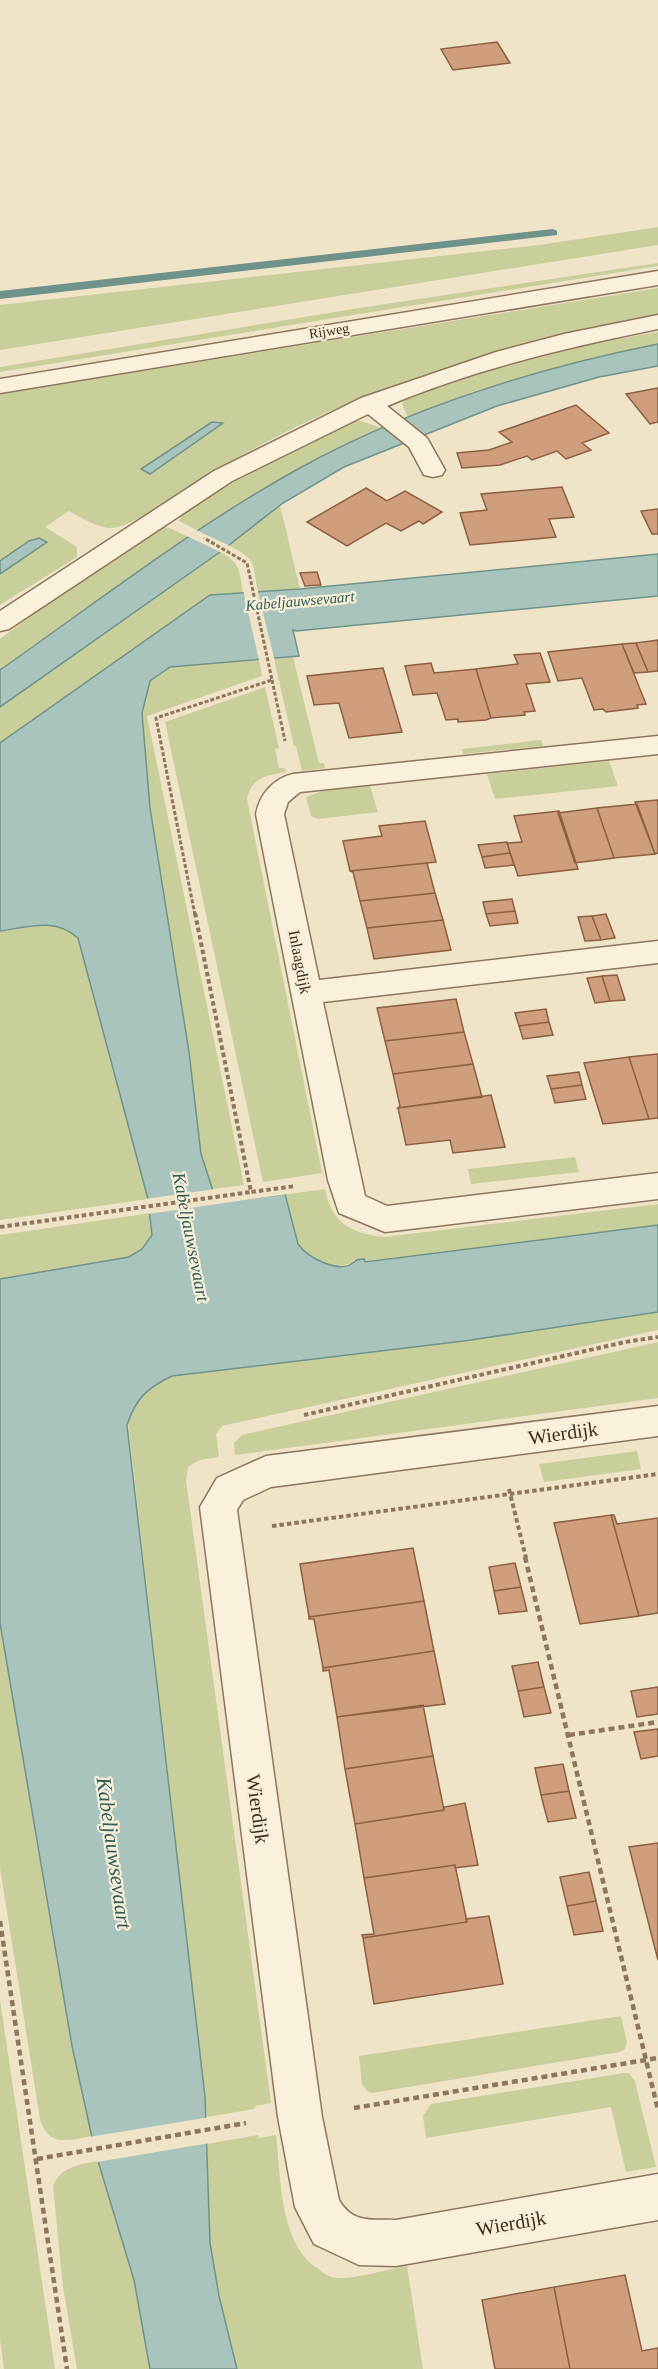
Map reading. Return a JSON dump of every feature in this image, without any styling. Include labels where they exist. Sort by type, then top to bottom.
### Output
[{"type":"street","name":"Rijweg","points":[[0,386],[658,278]]},
{"type":"street","points":[[0,623],[223,476],[297,436],[369,402],[504,357],[564,341],[658,322]]},
{"type":"street","points":[[369,402],[419,442],[433,470]]},
{"type":"street","points":[[293,783],[658,745]]},
{"type":"street","name":"Inlaagdijk","points":[[293,783],[282,789],[272,801],[270,814],[344,1180],[351,1204],[385,1219],[658,1186]]},
{"type":"street","points":[[306,993],[658,952]]},
{"type":"street","name":"Wierdijk","points":[[658,1420],[266,1472],[230,1489],[218,1506],[300,2116],[318,2207],[330,2228],[359,2241],[396,2243],[658,2197]]},
{"type":"path","points":[[196,534],[241,557],[247,563],[271,665],[293,783]]},
{"type":"path","points":[[251,1192],[156,718],[272,680]]},
{"type":"path","points":[[0,1227],[344,1180]]},
{"type":"path","points":[[295,1417],[626,1342],[658,1337]]},
{"type":"path","points":[[497,1442],[658,2110]]},
{"type":"path","points":[[221,1533],[658,1474]]},
{"type":"path","points":[[568,1735],[658,1722]]},
{"type":"path","points":[[0,1921],[67,2369]]},
{"type":"path","points":[[37,2158],[658,2058]]},
{"type":"green space","points":[[658,227],[658,245],[0,350],[0,305],[539,245]]},
{"type":"green space","points":[[658,263],[658,266],[0,372],[0,367],[353,309]]},
{"type":"green space","points":[[658,288],[658,317],[539,341],[480,357],[365,397],[255,448],[132,522],[111,528],[89,522],[69,511],[45,527],[77,547],[77,557],[0,605],[0,574],[46,542],[29,541],[0,561],[0,394]]},
{"type":"green space","points":[[658,332],[658,344],[480,389],[408,417],[402,404],[407,398],[500,368],[562,351]]},
{"type":"green space","points":[[350,421],[361,421],[382,428],[288,475],[199,531],[179,521],[183,513],[253,470]]},
{"type":"green space","points":[[280,505],[300,589],[258,592],[252,563],[245,555],[228,545]]},
{"type":"green space","points":[[162,527],[170,528],[190,538],[0,670],[0,639],[56,597]]},
{"type":"green space","points":[[220,552],[232,560],[238,568],[243,593],[210,596],[0,743],[0,707]]},
{"type":"green space","points":[[293,657],[319,763],[324,763],[325,768],[302,771],[296,746],[294,746],[274,659]]},
{"type":"green space","points":[[259,660],[262,676],[147,716],[244,1185],[212,1189],[201,1154],[189,1052],[150,808],[142,713],[150,681],[163,670],[177,666]]},
{"type":"green space","points":[[265,687],[279,748],[275,749],[279,768],[284,768],[286,772],[266,776],[256,782],[247,799],[322,1173],[263,1182],[165,722]]},
{"type":"green space","points":[[541,740],[543,746],[463,754],[462,749]]},
{"type":"green space","points":[[609,761],[618,786],[495,799],[487,774]]},
{"type":"green space","points":[[370,786],[378,812],[318,819],[311,816],[306,797],[322,791]]},
{"type":"green space","points":[[47,924],[69,930],[78,938],[148,1199],[0,1220],[0,931]]},
{"type":"green space","points":[[575,1157],[579,1172],[471,1184],[468,1169]]},
{"type":"green space","points":[[325,1189],[333,1211],[345,1225],[362,1233],[384,1237],[658,1204],[658,1225],[365,1262],[364,1259],[353,1260],[354,1263],[295,1274],[217,1204]]},
{"type":"green space","points":[[151,1213],[152,1235],[149,1242],[129,1257],[0,1279],[0,1235]]},
{"type":"green space","points":[[658,1302],[658,1330],[222,1426],[216,1434],[219,1457],[200,1460],[188,1467],[186,1480],[271,2103],[256,2106],[254,2109],[207,2117],[128,1422],[123,1403],[156,1373]]},
{"type":"green space","points":[[658,1342],[658,1398],[235,1455],[234,1443],[242,1435]]},
{"type":"green space","points":[[637,1451],[641,1469],[544,1482],[539,1464]]},
{"type":"green space","points":[[0,1623],[72,2046],[92,2136],[68,2140],[60,2140],[48,2134],[40,2119],[0,1868]]},
{"type":"green space","points":[[0,2000],[55,2369],[4,2369],[0,2339]]},
{"type":"green space","points":[[621,2016],[627,2042],[625,2049],[620,2052],[372,2093],[367,2091],[362,2084],[359,2056]]},
{"type":"green space","points":[[629,2073],[635,2081],[656,2167],[626,2172],[611,2107],[426,2138],[423,2116],[431,2104]]},
{"type":"green space","points":[[258,2135],[259,2138],[276,2135],[281,2189],[289,2226],[295,2242],[305,2257],[317,2268],[332,2277],[345,2278],[407,2266],[423,2369],[237,2369],[219,2296],[210,2243],[207,2144]]},
{"type":"green space","points":[[100,2161],[134,2280],[150,2369],[77,2369],[63,2287],[53,2186],[66,2170]]},
{"type":"water","points":[[658,344],[658,366],[599,377],[497,406],[344,467],[283,503],[220,552],[0,707],[0,670],[184,540],[298,469],[384,427],[473,393],[565,365]]},
{"type":"water","points":[[212,422],[223,423],[150,474],[141,469]]},
{"type":"water","points":[[39,538],[47,542],[0,574],[0,561],[29,541]]},
{"type":"water","name":"Kabeljauwsevaart","points":[[658,554],[658,596],[293,630],[299,656],[170,667],[150,681],[142,713],[150,808],[189,1052],[201,1154],[217,1203],[285,1194],[298,1244],[315,1259],[339,1266],[347,1266],[361,1259],[365,1262],[658,1225],[658,1312],[464,1341],[172,1376],[149,1390],[134,1408],[127,1425],[205,2097],[210,2243],[219,2296],[237,2369],[150,2369],[134,2280],[95,2151],[72,2046],[0,1623],[0,1279],[129,1257],[142,1249],[152,1235],[148,1199],[78,938],[60,927],[41,925],[0,931],[0,743],[210,595],[300,589]]},
{"type":"pier","points":[[196,530],[231,547],[222,553],[187,536]]},
{"type":"pier","points":[[258,589],[275,662],[259,663],[243,590]]},
{"type":"pier","points":[[215,1189],[219,1200],[284,1191],[288,1194],[148,1214],[145,1199]]},
{"type":"pier","points":[[210,2117],[210,2143],[97,2162],[92,2152],[89,2137]]},
{"type":"building","points":[[497,42],[510,63],[453,70],[441,49]]},
{"type":"building","points":[[658,388],[658,422],[650,424],[626,394]]},
{"type":"building","points":[[576,405],[609,433],[582,443],[591,450],[566,459],[557,451],[532,460],[527,456],[500,465],[462,468],[457,453],[489,450],[512,442],[499,432]]},
{"type":"building","points":[[562,487],[574,517],[549,519],[556,537],[470,545],[460,513],[487,510],[481,494]]},
{"type":"building","points":[[366,488],[387,501],[405,491],[442,512],[423,524],[419,521],[401,531],[386,523],[347,546],[307,522]]},
{"type":"building","points":[[658,509],[658,534],[652,534],[641,511]]},
{"type":"building","points":[[317,572],[321,585],[305,586],[300,573]]},
{"type":"building","points":[[658,640],[658,671],[648,672],[636,643]]},
{"type":"building","points":[[636,643],[648,672],[634,673],[622,644]]},
{"type":"building","points":[[622,644],[646,704],[637,705],[638,708],[606,712],[603,709],[594,710],[582,678],[558,681],[548,652]]},
{"type":"building","points":[[540,653],[550,682],[526,684],[535,711],[524,712],[525,715],[491,718],[476,669],[518,664],[514,655]]},
{"type":"building","points":[[431,663],[434,673],[476,669],[491,718],[458,722],[458,719],[446,720],[437,693],[413,695],[405,666]]},
{"type":"building","points":[[383,668],[402,732],[349,738],[339,703],[314,705],[307,676]]},
{"type":"building","points":[[658,800],[658,853],[655,854],[635,802]]},
{"type":"building","points":[[637,804],[655,854],[614,858],[597,808]]},
{"type":"building","points":[[597,808],[614,858],[575,863],[558,813]]},
{"type":"building","points":[[559,811],[578,869],[518,876],[507,843],[522,842],[514,816]]},
{"type":"building","points":[[425,821],[436,862],[350,871],[343,841],[382,836],[379,826]]},
{"type":"building","points":[[507,842],[510,853],[482,857],[478,845]]},
{"type":"building","points":[[510,853],[514,865],[485,868],[482,857]]},
{"type":"building","points":[[427,863],[435,893],[360,901],[353,872],[350,871]]},
{"type":"building","points":[[435,893],[443,920],[367,928],[360,901]]},
{"type":"building","points":[[512,899],[515,911],[486,914],[483,902]]},
{"type":"building","points":[[515,911],[518,923],[490,926],[486,914]]},
{"type":"building","points":[[606,914],[615,938],[601,940],[592,916]]},
{"type":"building","points":[[592,916],[601,940],[585,941],[578,917]]},
{"type":"building","points":[[443,920],[451,950],[374,959],[367,928]]},
{"type":"building","points":[[617,975],[625,1000],[610,1001],[602,976]]},
{"type":"building","points":[[602,976],[610,1001],[595,1003],[587,978]]},
{"type":"building","points":[[456,999],[464,1032],[385,1041],[377,1008]]},
{"type":"building","points":[[546,1009],[549,1022],[519,1026],[515,1013]]},
{"type":"building","points":[[549,1022],[553,1035],[523,1039],[519,1026]]},
{"type":"building","points":[[464,1032],[473,1064],[393,1074],[385,1041]]},
{"type":"building","points":[[658,1054],[658,1118],[649,1119],[629,1057]]},
{"type":"building","points":[[629,1057],[649,1119],[603,1124],[584,1063]]},
{"type":"building","points":[[473,1064],[482,1097],[398,1108],[400,1106],[393,1074]]},
{"type":"building","points":[[579,1072],[582,1085],[551,1089],[547,1076]]},
{"type":"building","points":[[582,1085],[586,1099],[555,1103],[551,1089]]},
{"type":"building","points":[[491,1095],[505,1147],[453,1153],[450,1140],[406,1145],[398,1108]]},
{"type":"building","points":[[611,1515],[639,1616],[580,1624],[554,1523]]},
{"type":"building","points":[[611,1515],[614,1515],[617,1524],[658,1518],[658,1613],[639,1616]]},
{"type":"building","points":[[413,1548],[424,1601],[309,1617],[300,1564]]},
{"type":"building","points":[[515,1563],[521,1587],[494,1591],[489,1567]]},
{"type":"building","points":[[521,1587],[527,1611],[499,1614],[494,1591]]},
{"type":"building","points":[[424,1601],[434,1651],[323,1668],[314,1619],[309,1619],[309,1617]]},
{"type":"building","points":[[434,1651],[445,1704],[337,1717],[329,1670],[323,1671],[323,1668]]},
{"type":"building","points":[[538,1662],[544,1687],[518,1691],[512,1666]]},
{"type":"building","points":[[544,1687],[551,1713],[524,1717],[518,1691]]},
{"type":"building","points":[[658,1687],[658,1714],[637,1717],[631,1691]]},
{"type":"building","points":[[423,1705],[433,1756],[345,1769],[337,1717]]},
{"type":"building","points":[[658,1729],[658,1756],[641,1759],[634,1732]]},
{"type":"building","points":[[433,1756],[444,1810],[355,1824],[345,1769]]},
{"type":"building","points":[[563,1764],[569,1791],[541,1795],[535,1768]]},
{"type":"building","points":[[569,1791],[576,1818],[548,1822],[541,1795]]},
{"type":"building","points":[[465,1803],[478,1865],[455,1868],[455,1865],[364,1878],[355,1824],[444,1810],[444,1807]]},
{"type":"building","points":[[658,1843],[658,1960],[629,1847]]},
{"type":"building","points":[[455,1865],[467,1922],[363,1938],[362,1935],[374,1934],[364,1878]]},
{"type":"building","points":[[589,1872],[596,1901],[567,1906],[560,1877]]},
{"type":"building","points":[[596,1901],[603,1931],[574,1935],[567,1906]]},
{"type":"building","points":[[489,1916],[503,1984],[374,2004],[363,1938],[467,1922],[466,1919]]},
{"type":"building","points":[[625,2275],[642,2351],[658,2348],[658,2369],[570,2369],[554,2287]]},
{"type":"building","points":[[554,2287],[570,2369],[495,2369],[482,2300]]},
{"type":"waterway","points":[[0,295],[553,233]]}]
